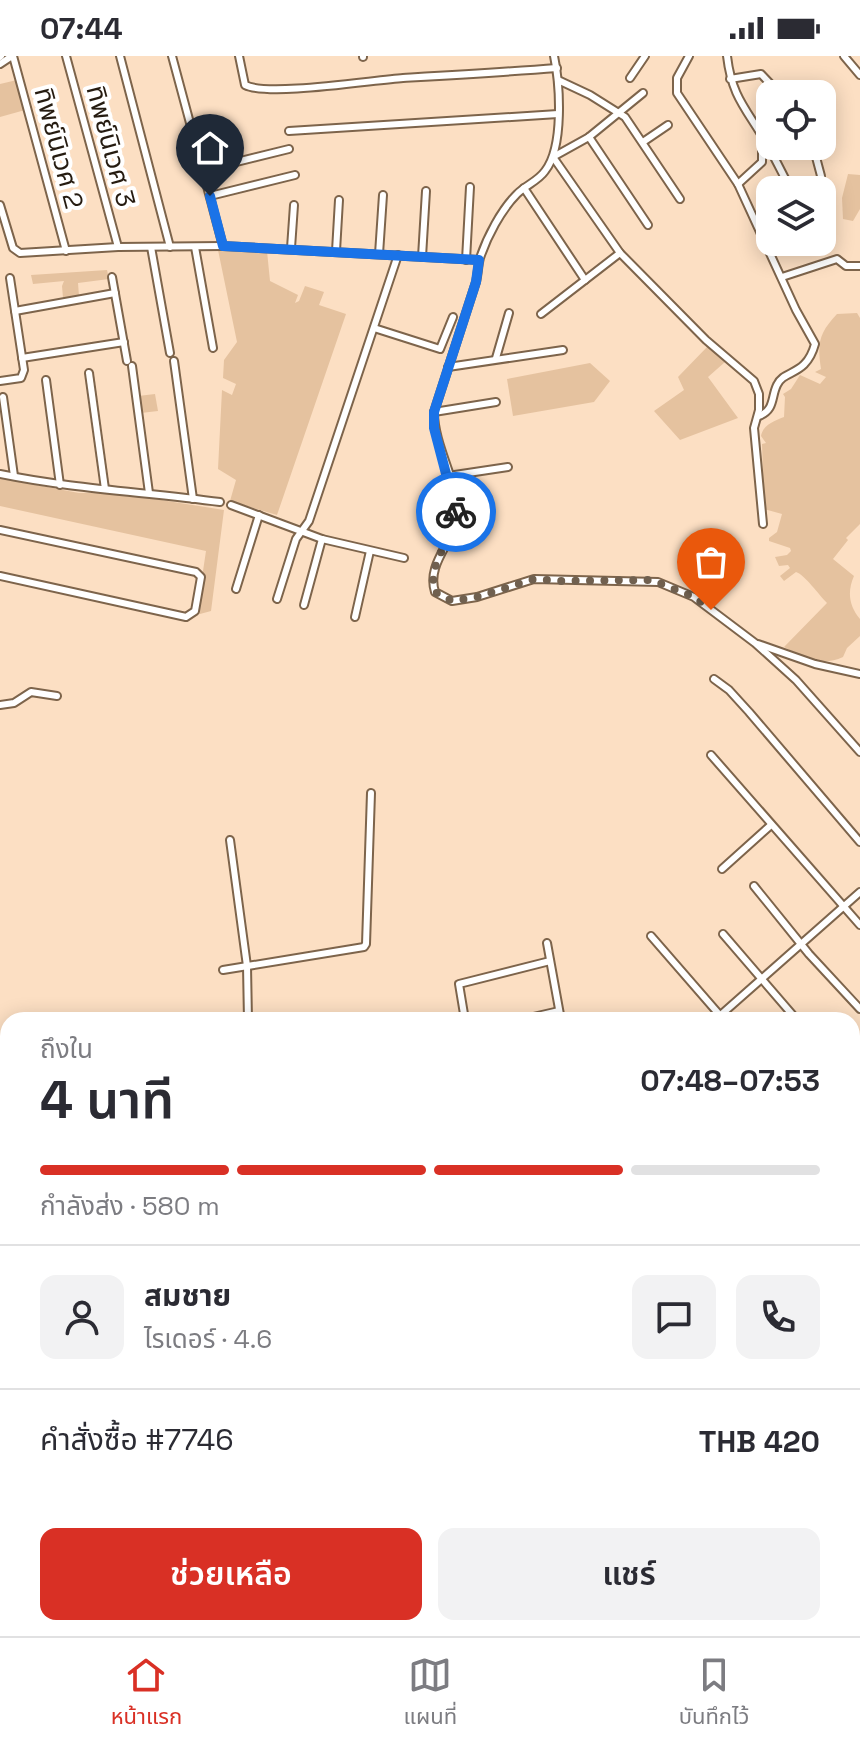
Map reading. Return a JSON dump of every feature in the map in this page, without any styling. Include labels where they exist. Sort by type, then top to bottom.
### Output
[{"type":"street","points":[[0,64],[12,56]]},
{"type":"street","name":"ทิพย์นิเวศ 2","points":[[12,56],[66,251]]},
{"type":"street","name":"ทิพย์นิเวศ 3","points":[[66,56],[118,247]]},
{"type":"street","points":[[120,56],[170,247]]},
{"type":"street","points":[[172,56],[223,246]]},
{"type":"street","points":[[239,56],[245,85],[256,89],[557,68]]},
{"type":"street","points":[[554,56],[558,114],[553,157],[546,171],[524,188],[506,208],[479,260],[476,282],[434,412],[434,428],[457,515],[436,561],[432,582],[435,592],[452,601],[477,597],[534,579],[652,580],[694,597],[755,643],[796,680],[860,752]]},
{"type":"street","points":[[630,78],[645,56]]},
{"type":"street","points":[[689,56],[677,78],[677,93],[738,184],[815,344],[811,357],[803,366],[776,385],[771,407],[766,414],[759,416]]},
{"type":"street","points":[[727,56],[730,79],[738,101],[756,128]]},
{"type":"street","points":[[844,56],[860,75]]},
{"type":"street","points":[[730,79],[761,74],[767,80]]},
{"type":"street","points":[[558,80],[619,112],[643,142],[680,199]]},
{"type":"street","points":[[553,157],[589,137],[643,93]]},
{"type":"street","points":[[289,131],[558,114]]},
{"type":"street","points":[[643,142],[668,125]]},
{"type":"street","points":[[589,137],[648,225]]},
{"type":"street","points":[[204,170],[289,149]]},
{"type":"street","points":[[553,157],[620,253],[706,340],[754,381],[759,394],[759,416],[754,428],[763,524]]},
{"type":"street","points":[[817,160],[821,176]]},
{"type":"street","points":[[738,184],[762,162],[768,165],[775,161],[783,176]]},
{"type":"street","points":[[210,196],[295,175]]},
{"type":"street","points":[[466,260],[470,187]]},
{"type":"street","points":[[524,188],[585,280]]},
{"type":"street","points":[[422,257],[426,191]]},
{"type":"street","points":[[379,254],[383,195]]},
{"type":"street","points":[[336,251],[339,200]]},
{"type":"street","points":[[0,205],[16,252],[223,246],[479,260]]},
{"type":"street","points":[[291,248],[294,205]]},
{"type":"street","points":[[151,247],[172,357],[193,499]]},
{"type":"street","points":[[195,247],[213,348]]},
{"type":"street","points":[[541,314],[620,253]]},
{"type":"street","points":[[277,599],[300,530],[309,521],[398,255]]},
{"type":"street","points":[[782,277],[837,259],[846,266],[860,266]]},
{"type":"street","points":[[112,277],[130,364],[149,493]]},
{"type":"street","points":[[0,381],[21,378],[24,370],[10,278]]},
{"type":"street","points":[[15,311],[115,293]]},
{"type":"street","points":[[496,358],[509,313]]},
{"type":"street","points":[[374,328],[440,349],[453,317]]},
{"type":"street","points":[[22,358],[124,342]]},
{"type":"street","points":[[448,367],[563,350]]},
{"type":"street","points":[[89,373],[105,489]]},
{"type":"street","points":[[46,380],[60,485]]},
{"type":"street","points":[[3,397],[14,476]]},
{"type":"street","points":[[434,412],[496,402]]},
{"type":"street","points":[[448,476],[508,467]]},
{"type":"street","points":[[0,474],[60,485],[220,502]]},
{"type":"street","points":[[231,505],[322,539],[404,558]]},
{"type":"street","points":[[236,589],[259,515]]},
{"type":"street","points":[[0,530],[196,572],[201,577],[201,585],[195,611],[186,617],[0,576]]},
{"type":"street","points":[[304,605],[322,539]]},
{"type":"street","points":[[355,617],[370,551]]},
{"type":"street","points":[[755,643],[815,664],[860,674]]},
{"type":"street","points":[[714,679],[749,712],[860,842]]},
{"type":"street","points":[[0,705],[14,703],[31,692],[57,696]]},
{"type":"street","points":[[711,755],[860,925]]},
{"type":"street","points":[[223,970],[364,947],[371,793]]},
{"type":"street","points":[[722,869],[771,825]]},
{"type":"street","points":[[230,840],[247,966],[248,1012]]},
{"type":"street","points":[[754,886],[860,1009]]},
{"type":"street","points":[[726,1012],[860,892]]},
{"type":"street","points":[[723,934],[790,1012]]},
{"type":"street","points":[[651,936],[715,1012]]},
{"type":"street","points":[[547,943],[559,1011],[555,1012]]},
{"type":"street","points":[[464,1012],[459,984],[550,961]]},
{"type":"shaded area","points":[[17,80],[25,110],[0,117],[0,84]]},
{"type":"shaded area","points":[[848,174],[860,175],[860,209],[853,221],[843,219],[842,198]]},
{"type":"shaded area","points":[[218,250],[267,251],[270,281],[298,295],[295,303],[299,301],[305,286],[324,292],[319,305],[346,314],[277,515],[230,501],[236,480],[218,469],[222,390],[232,395],[236,384],[223,378],[224,360],[237,342]]},
{"type":"shaded area","points":[[107,270],[109,279],[78,283],[79,296],[63,298],[64,281],[33,284],[31,275]]},
{"type":"shaded area","points":[[857,313],[860,318],[860,524],[846,538],[848,540],[833,559],[854,576],[850,599],[860,619],[860,636],[847,648],[843,657],[820,661],[784,647],[827,603],[800,574],[796,572],[784,581],[780,576],[790,568],[788,565],[779,566],[775,557],[791,551],[769,541],[777,532],[782,514],[764,509],[762,444],[766,443],[761,436],[767,426],[784,417],[783,394],[791,389],[800,375],[820,384],[826,377],[815,372],[821,369],[821,339],[831,321],[837,314]]},
{"type":"shaded area","points":[[708,346],[725,362],[708,377],[738,418],[680,440],[654,411],[684,390],[678,377]]},
{"type":"shaded area","points":[[590,363],[610,381],[594,402],[513,416],[507,379]]},
{"type":"shaded area","points":[[155,394],[158,411],[141,413],[138,396]]},
{"type":"shaded area","points":[[0,478],[79,493],[117,493],[224,510],[211,611],[200,614],[197,611],[206,551],[0,506]]},
{"type":"way so far","points":[[456,512],[449,538],[436,561],[432,582],[435,592],[452,601],[477,597],[534,579],[652,580],[694,597],[711,610]]},
{"type":"route","points":[[210,196],[223,246],[479,260],[476,282],[434,412],[437,442],[456,512]]}]
